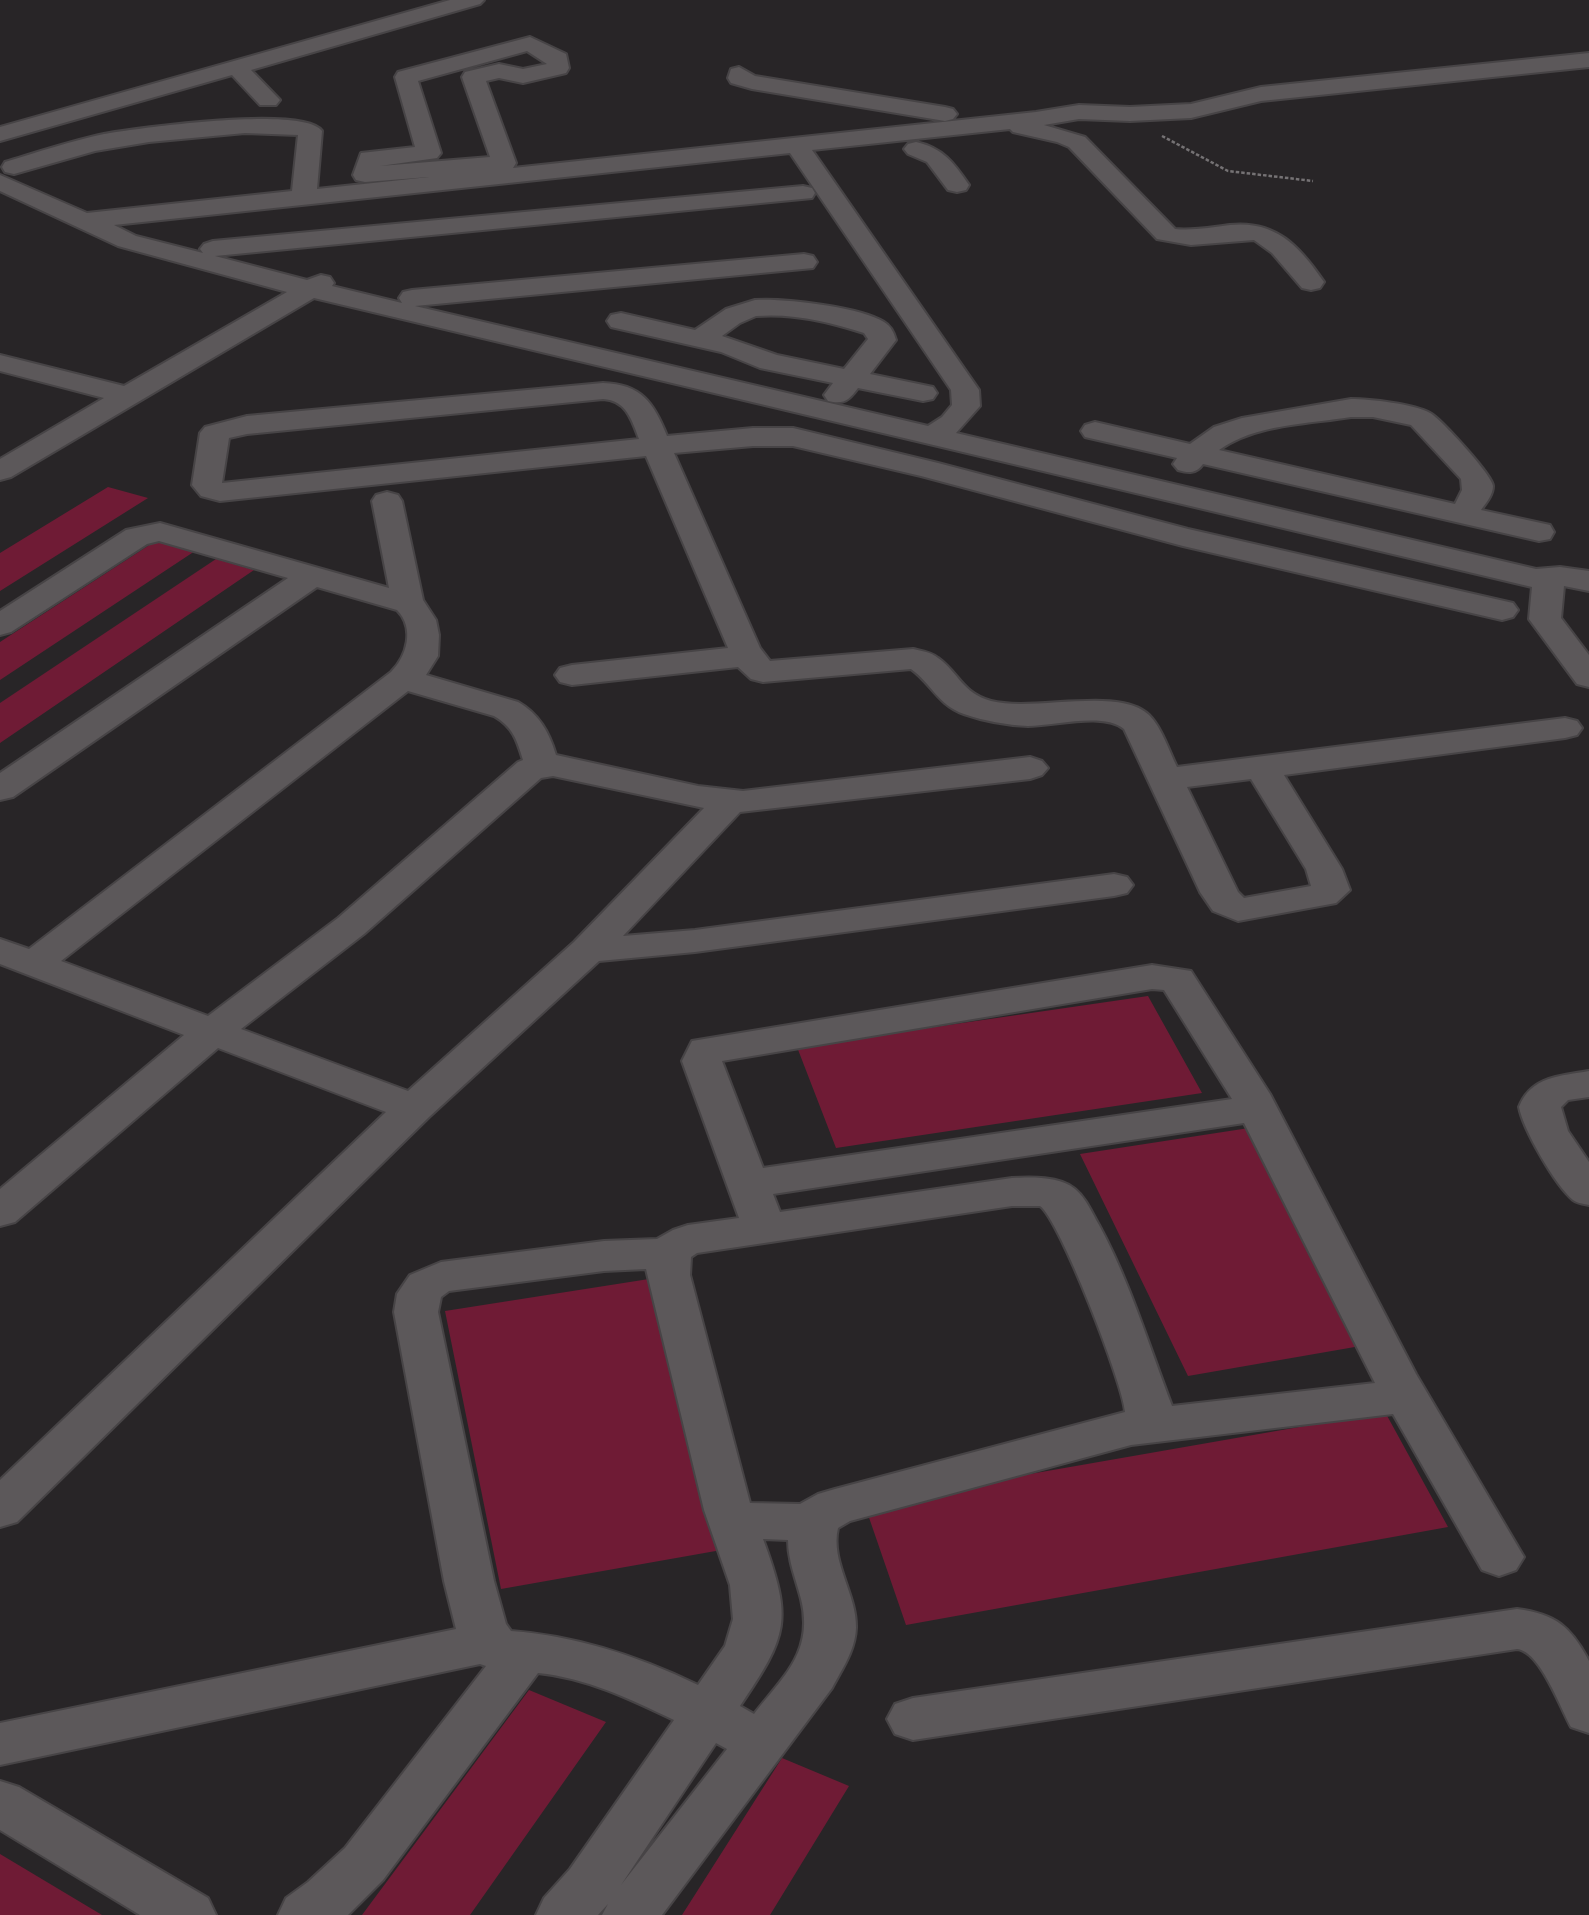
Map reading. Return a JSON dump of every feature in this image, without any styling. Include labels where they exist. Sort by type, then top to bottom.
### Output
[{"type":"street","points":[[0,114],[411,9],[473,0]]},
{"type":"street","points":[[411,9],[451,36],[493,54],[530,44],[558,59],[558,68],[523,76],[499,71],[473,77],[504,163],[365,175],[370,158],[429,153],[406,77],[493,54]]},
{"type":"street","points":[[0,134],[236,67],[411,9]]},
{"type":"street","points":[[83,221],[304,197],[909,141],[997,123],[1070,112],[1191,111],[1261,94],[1589,60]]},
{"type":"street","points":[[236,67],[286,104]]},
{"type":"street","points":[[955,114],[925,113],[752,82],[737,75],[753,73],[928,106],[1070,138],[1166,234],[1183,238],[1242,233],[1265,235],[1274,241],[1311,282]]},
{"type":"street","points":[[5,170],[115,139],[268,126],[300,126],[310,131],[304,197]]},
{"type":"street","points":[[909,141],[937,157],[957,185]]},
{"type":"street","points":[[801,151],[965,390],[966,406],[942,430]]},
{"type":"street","points":[[5,170],[114,218],[308,282],[412,298],[844,387],[923,393]]},
{"type":"street","points":[[5,170],[83,221],[127,241],[308,282],[492,332],[683,376],[684,394],[701,404],[732,411],[753,412],[797,404],[942,430],[1215,495],[1548,567],[1574,578],[1545,619],[1589,677]]},
{"type":"street","points":[[213,249],[803,193]]},
{"type":"street","points":[[412,298],[804,262]]},
{"type":"street","points":[[0,471],[117,393],[308,282]]},
{"type":"street","points":[[700,339],[738,313],[757,308],[783,307],[859,322],[879,330],[881,340],[844,387]]},
{"type":"street","points":[[621,321],[730,346],[844,387],[942,430]]},
{"type":"street","points":[[0,363],[117,393]]},
{"type":"street","points":[[1262,768],[1324,869],[1331,890],[1328,893],[1244,911],[1233,908],[1219,892],[1139,723],[1123,712],[1027,716],[977,707],[950,692],[920,660],[885,660],[767,672],[757,668],[748,656],[656,446],[640,409],[630,397],[603,391],[223,429],[215,433],[207,485],[212,490],[227,492],[656,446],[753,437],[803,439],[1183,537],[1502,610]]},
{"type":"street","points":[[0,450],[117,393]]},
{"type":"street","points":[[1144,526],[1176,486],[1197,453],[1224,433],[1252,425],[1351,408],[1373,408],[1421,419],[1477,478],[1479,488],[1464,513]]},
{"type":"street","points":[[1095,431],[1539,532]]},
{"type":"street","points":[[1183,537],[1215,495],[1235,461]]},
{"type":"street","points":[[387,501],[408,603]]},
{"type":"street","points":[[0,625],[137,537],[148,533],[166,533],[408,603],[417,612],[424,642],[418,662],[403,678],[249,800],[17,957]]},
{"type":"street","points":[[0,789],[314,576]]},
{"type":"street","points":[[572,675],[748,656]]},
{"type":"street","points":[[403,678],[493,704],[518,715],[527,724],[542,765]]},
{"type":"street","points":[[1167,779],[1565,728]]},
{"type":"street","points":[[0,1212],[213,1031],[351,926],[524,772],[542,765],[553,765],[730,802],[805,796],[1030,768]]},
{"type":"street","points":[[0,1509],[414,1108],[588,950],[730,802]]},
{"type":"street","points":[[588,950],[695,941],[1114,885]]},
{"type":"street","points":[[17,957],[414,1108]]},
{"type":"street","points":[[764,1228],[750,1184],[702,1061],[706,1050],[1111,983],[1152,977],[1177,979],[1257,1108],[1406,1396],[1499,1558]]},
{"type":"street","points":[[1589,1084],[1552,1092],[1539,1104],[1545,1128],[1589,1191]]},
{"type":"street","points":[[750,1184],[1257,1108]]},
{"type":"street","points":[[507,1646],[482,1630],[469,1581],[416,1312],[416,1297],[426,1284],[441,1277],[604,1256],[669,1253],[688,1240],[1012,1192],[1030,1191],[1061,1200],[1084,1240],[1149,1408],[1149,1418],[1144,1424],[1131,1428],[825,1511],[814,1523],[810,1541],[828,1607],[831,1626],[828,1646],[814,1674],[630,1915]]},
{"type":"street","points":[[564,1915],[590,1885],[749,1652],[758,1619],[755,1585],[731,1520],[668,1275],[669,1253]]},
{"type":"street","points":[[1131,1428],[1406,1396]]},
{"type":"street","points":[[731,1520],[814,1523]]},
{"type":"street","points":[[913,1718],[1509,1629],[1529,1630],[1546,1638],[1556,1651],[1589,1712]]},
{"type":"street","points":[[306,1915],[328,1899],[364,1864],[507,1646]]},
{"type":"street","points":[[0,1744],[507,1646],[572,1658],[593,1665],[656,1690],[761,1742]]},
{"type":"street","points":[[0,1803],[188,1915]]},
{"type":"path","points":[[1114,113],[1228,171],[1313,181]]},
{"type":"building","points":[[108,487],[148,498],[0,591],[0,553]]},
{"type":"building","points":[[157,540],[195,551],[0,680],[0,642]]},
{"type":"building","points":[[216,559],[254,570],[0,743],[0,703]]},
{"type":"building","points":[[1148,996],[1202,1093],[836,1148],[797,1047]]},
{"type":"building","points":[[1249,1128],[1372,1344],[1188,1376],[1080,1154]]},
{"type":"building","points":[[649,1279],[727,1549],[501,1589],[445,1311]]},
{"type":"building","points":[[1385,1412],[1448,1527],[906,1625],[864,1503]]},
{"type":"building","points":[[529,1690],[606,1722],[470,1915],[362,1915]]},
{"type":"building","points":[[782,1758],[849,1786],[770,1915],[682,1915]]},
{"type":"building","points":[[0,1854],[102,1915],[0,1915]]}]
